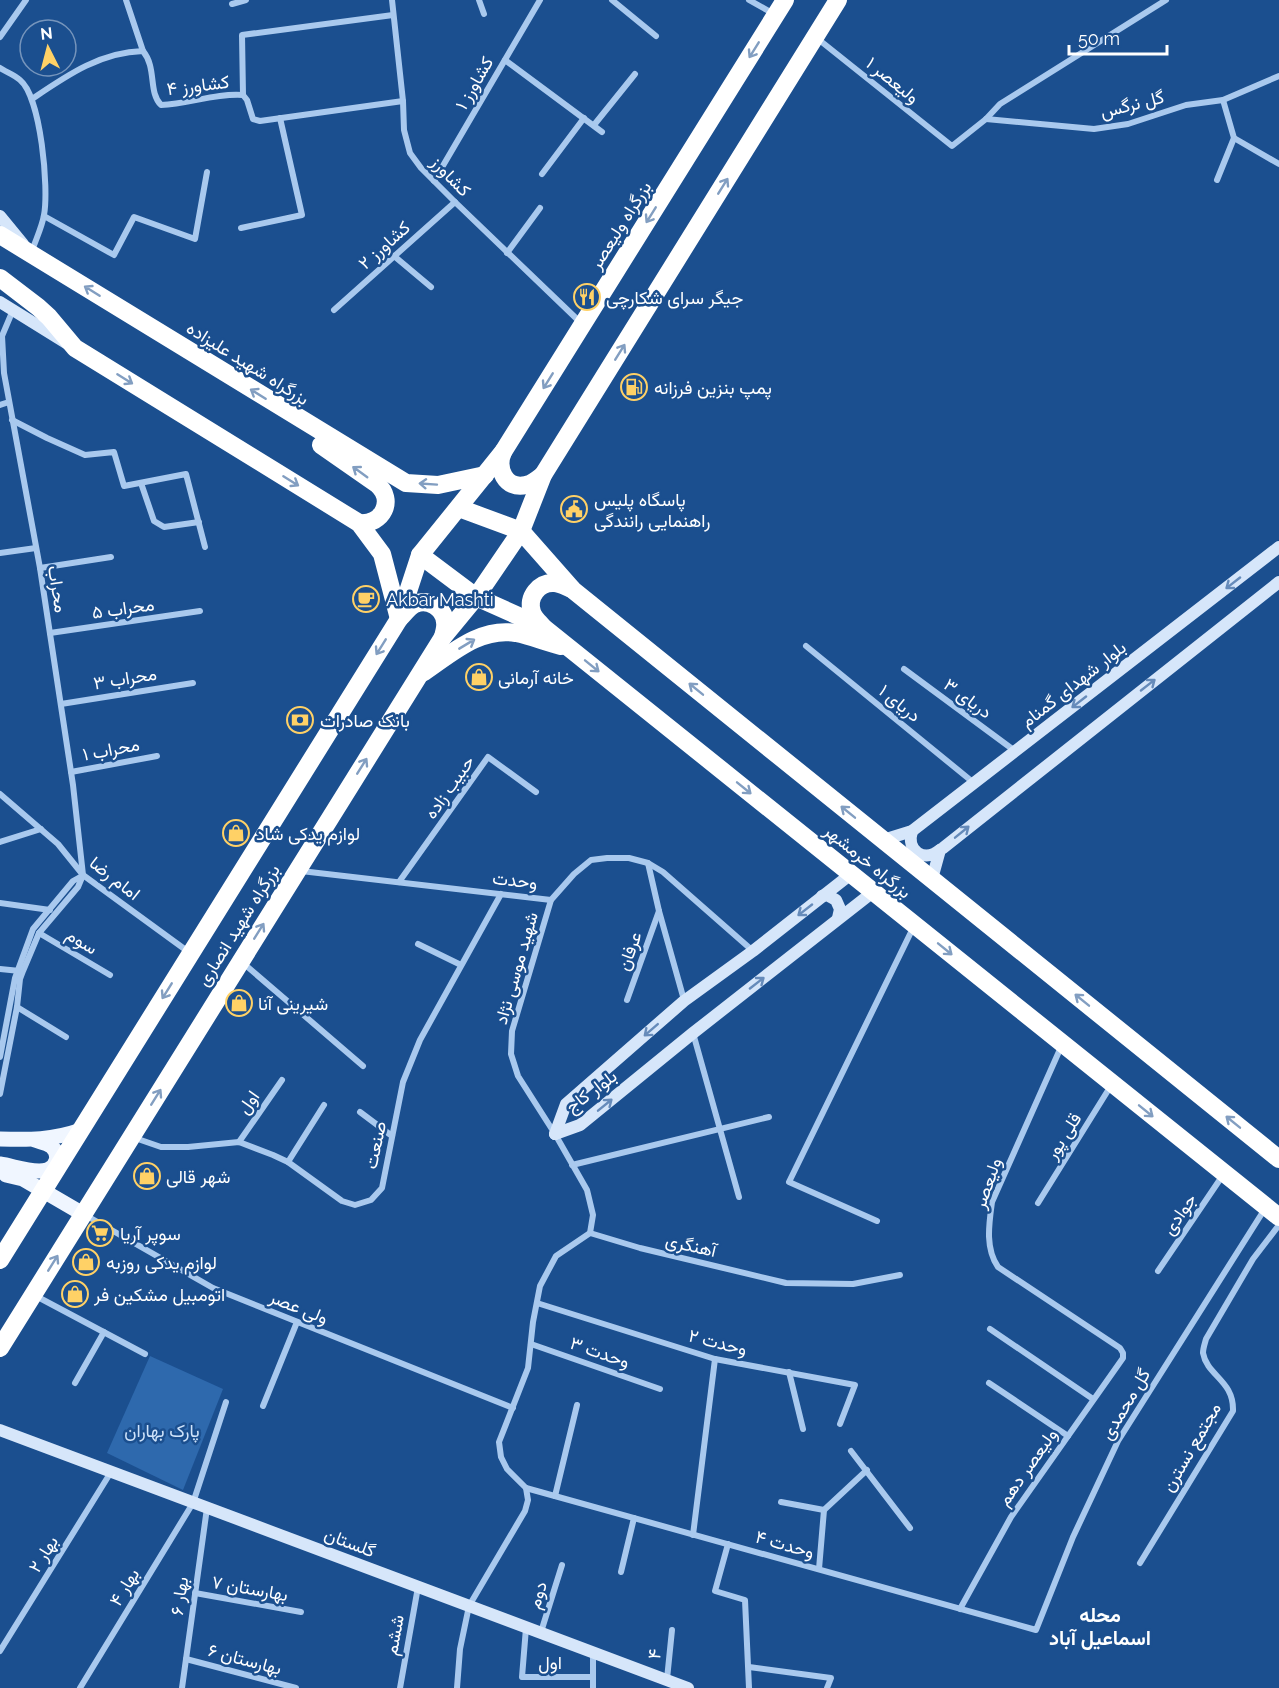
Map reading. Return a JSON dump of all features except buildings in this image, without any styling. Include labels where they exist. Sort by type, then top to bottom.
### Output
[{"type":"highway","points":[[521,531],[543,475],[838,0]]},
{"type":"highway","name":"بزرگراه ولیعصر","points":[[420,555],[503,452],[780,8]]},
{"type":"highway","name":"بزرگراه شهید علیزاده","points":[[0,235],[406,483],[438,485],[485,475]]},
{"type":"highway","points":[[0,279],[49,317],[75,348],[359,523],[382,554],[399,619]]},
{"type":"highway","points":[[300,419],[314,440],[376,484],[384,493],[386,504],[382,514],[373,521],[359,523]]},
{"type":"highway","points":[[503,452],[500,468],[510,483],[525,486],[543,475]]},
{"type":"highway","name":"بزرگراه خرمشهر","points":[[459,508],[521,531],[573,590],[1279,1159]]},
{"type":"highway","name":"بزرگراه شهید انصاری","points":[[0,1348],[442,637],[476,597],[521,531]]},
{"type":"highway","name":"بزرگراه خرمشهر","points":[[420,555],[476,597],[543,627],[1273,1212]]},
{"type":"highway","name":"بزرگراه شهید انصاری","points":[[0,1260],[399,619],[420,555]]},
{"type":"highway","points":[[543,627],[531,609],[535,591],[540,586],[551,583],[573,590]]},
{"type":"highway","points":[[399,619],[416,604],[430,603],[437,607],[444,616],[445,627],[442,637]]},
{"type":"highway","points":[[418,676],[469,642],[492,634],[516,633],[570,649]]},
{"type":"main road","points":[[0,216],[31,254]]},
{"type":"main road","points":[[0,302],[75,348]]},
{"type":"main road","name":"بلوار شهدای گمنام","points":[[883,840],[912,831],[1279,547]]},
{"type":"main road","points":[[912,831],[910,838],[918,853],[931,855],[940,850],[1279,582]]},
{"type":"main road","points":[[932,879],[940,850]]},
{"type":"main road","name":"بلوار کاج","points":[[555,1134],[566,1104],[684,1001],[753,951],[851,874]]},
{"type":"main road","name":"بلوار کاج","points":[[555,1134],[580,1125],[873,892]]},
{"type":"main road","points":[[822,896],[832,897],[839,904],[838,918]]},
{"type":"main road","points":[[0,1139],[35,1140],[63,1137],[81,1130]]},
{"type":"main road","points":[[0,1164],[45,1171],[52,1167],[56,1161],[56,1151],[49,1145],[35,1140]]},
{"type":"main road","points":[[0,1173],[23,1179],[84,1214]]},
{"type":"main road","name":"گلستان","points":[[0,1430],[688,1688]]},
{"type":"street","points":[[0,38],[26,0]]},
{"type":"street","points":[[32,99],[73,71],[127,51],[143,51],[126,0]]},
{"type":"street","points":[[232,4],[246,0]]},
{"type":"street","name":"کشاورز","points":[[392,0],[404,130],[410,153],[421,168],[582,325]]},
{"type":"street","points":[[479,0],[484,14]]},
{"type":"street","name":"کشاورز ۱","points":[[434,181],[540,0]]},
{"type":"street","points":[[612,0],[656,36]]},
{"type":"street","points":[[749,0],[780,8]]},
{"type":"street","points":[[986,119],[1000,104],[1166,0]]},
{"type":"street","points":[[243,95],[242,35],[393,15]]},
{"type":"street","name":"ولیعصر ۱","points":[[815,37],[952,146],[986,119]]},
{"type":"street","name":"کشاورز ۴","points":[[143,51],[151,64],[155,99],[161,105],[228,94],[243,95],[253,119],[260,121],[403,101]]},
{"type":"street","points":[[505,60],[602,132]]},
{"type":"street","points":[[0,68],[22,80],[32,99],[43,150],[46,185],[44,216],[31,254]]},
{"type":"street","points":[[594,125],[635,74]]},
{"type":"street","name":"گل نرگس","points":[[986,119],[1094,129],[1128,124],[1186,105],[1223,100],[1279,76]]},
{"type":"street","points":[[1217,180],[1234,138],[1223,100]]},
{"type":"street","points":[[241,228],[302,215],[280,118]]},
{"type":"street","points":[[542,174],[584,118]]},
{"type":"street","points":[[1234,138],[1279,164]]},
{"type":"street","points":[[44,216],[114,255],[134,217],[195,239],[207,172]]},
{"type":"street","name":"کشاورز ۲","points":[[334,310],[455,202]]},
{"type":"street","points":[[507,253],[540,208]]},
{"type":"street","points":[[394,256],[430,287]]},
{"type":"street","name":"محراب","points":[[13,310],[2,336],[4,373],[40,568],[71,772],[83,875]]},
{"type":"street","points":[[0,405],[9,402]]},
{"type":"street","points":[[12,420],[85,455],[114,452],[124,486],[186,474],[205,547]]},
{"type":"street","points":[[141,483],[154,521],[164,527],[199,522]]},
{"type":"street","points":[[0,553],[36,548]]},
{"type":"street","points":[[40,568],[111,557]]},
{"type":"street","name":"محراب ۵","points":[[50,633],[200,611]]},
{"type":"street","name":"دریای ۱","points":[[806,646],[975,783]]},
{"type":"street","name":"دریای ۳","points":[[904,669],[1015,752]]},
{"type":"street","name":"محراب ۳","points":[[61,704],[193,682]]},
{"type":"street","name":"محراب ۱","points":[[71,772],[157,756]]},
{"type":"street","name":"حبیب زاده","points":[[399,882],[488,757],[536,792]]},
{"type":"street","name":"امام رضا","points":[[1,793],[58,844],[83,875],[191,954]]},
{"type":"street","points":[[0,842],[41,829]]},
{"type":"street","name":"وحدت","points":[[297,870],[551,900],[574,874],[591,860],[629,858],[648,863],[663,872],[753,951]]},
{"type":"street","points":[[648,863],[684,1001]]},
{"type":"street","points":[[0,1057],[1,1043],[33,929],[73,881],[83,875]]},
{"type":"street","points":[[0,1094],[17,1007],[20,971],[39,933],[78,887],[83,875]]},
{"type":"street","name":"صنعت","points":[[132,1136],[161,1147],[239,1142],[288,1162],[342,1201],[355,1205],[371,1200],[382,1188],[403,1082],[420,1040],[501,894]]},
{"type":"street","name":"شهید موسی نژاد","points":[[551,900],[512,1032],[511,1054],[518,1076],[587,1190],[593,1215],[590,1233]]},
{"type":"street","points":[[0,903],[50,910]]},
{"type":"street","name":"عرفان","points":[[627,1000],[659,911]]},
{"type":"street","points":[[877,1221],[789,1182],[915,925]]},
{"type":"street","name":"سوم","points":[[39,933],[110,975]]},
{"type":"street","points":[[418,944],[461,965]]},
{"type":"street","points":[[241,961],[363,1066]]},
{"type":"street","points":[[0,969],[20,971]]},
{"type":"street","points":[[17,1007],[66,1036]]},
{"type":"street","points":[[693,1033],[739,1197]]},
{"type":"street","name":"ولیعصر","points":[[1062,1044],[992,1202],[989,1241],[991,1257],[998,1267],[1120,1348]]},
{"type":"street","name":"اول","points":[[239,1142],[282,1080]]},
{"type":"street","name":"قلی پور","points":[[1038,1203],[1112,1084]]},
{"type":"street","points":[[288,1162],[324,1105]]},
{"type":"street","points":[[360,1112],[392,1137]]},
{"type":"street","points":[[572,1165],[769,1117]]},
{"type":"street","name":"جوادی","points":[[1158,1271],[1224,1173]]},
{"type":"street","name":"گل محمدی","points":[[1036,1630],[1073,1537],[1118,1441],[1273,1212]]},
{"type":"street","name":"ولی عصر","points":[[84,1214],[213,1288],[513,1408]]},
{"type":"street","name":"مجتمع نسترن","points":[[1140,1563],[1233,1411],[1230,1392],[1206,1362],[1203,1351],[1206,1339],[1253,1259],[1279,1225]]},
{"type":"street","points":[[457,1688],[460,1649],[469,1606],[525,1511],[528,1500],[526,1488],[507,1469],[501,1457],[499,1442],[528,1368],[540,1286],[556,1256],[590,1233]]},
{"type":"street","name":"آهنگری","points":[[590,1233],[640,1248],[786,1283],[853,1284],[900,1275]]},
{"type":"street","points":[[33,1295],[145,1354]]},
{"type":"street","name":"وحدت ۲","points":[[537,1303],[715,1359],[855,1384],[840,1424]]},
{"type":"street","points":[[263,1406],[297,1322]]},
{"type":"street","points":[[990,1329],[1093,1399]]},
{"type":"street","points":[[75,1383],[104,1332]]},
{"type":"street","name":"وحدت ۳","points":[[531,1344],[660,1389]]},
{"type":"street","name":"ولیعصر دهم","points":[[960,1609],[1011,1517],[1123,1358],[1120,1348]]},
{"type":"street","points":[[693,1534],[715,1359]]},
{"type":"street","points":[[789,1372],[803,1429]]},
{"type":"street","points":[[989,1383],[1068,1436]]},
{"type":"street","name":"بهار ۴","points":[[80,1688],[193,1503],[226,1402]]},
{"type":"street","points":[[555,1496],[577,1405]]},
{"type":"street","points":[[851,1451],[910,1528]]},
{"type":"street","points":[[819,1569],[824,1510],[867,1470]]},
{"type":"street","name":"بهار ۲","points":[[0,1651],[111,1472]]},
{"type":"street","name":"وحدت ۴","points":[[526,1488],[1036,1630]]},
{"type":"street","points":[[781,1502],[824,1510]]},
{"type":"street","name":"بهار ۶","points":[[182,1688],[207,1508]]},
{"type":"street","points":[[621,1572],[634,1518]]},
{"type":"street","points":[[728,1544],[715,1591],[745,1600],[749,1688]]},
{"type":"street","name":"دوم","points":[[541,1633],[562,1565]]},
{"type":"street","name":"ششم","points":[[400,1688],[418,1587]]},
{"type":"street","name":"بهارستان ۷","points":[[195,1593],[301,1612]]},
{"type":"street","name":"اول","points":[[526,1627],[522,1677],[593,1677]]},
{"type":"street","name":"۴","points":[[667,1680],[672,1630]]},
{"type":"street","points":[[593,1688],[594,1653]]},
{"type":"street","name":"بهارستان ۶","points":[[186,1659],[296,1688]]},
{"type":"street","points":[[748,1667],[831,1677],[827,1688]]},
{"type":"green space","name":"پارک بهاران","points":[[150,1356],[223,1389],[183,1490],[107,1453]]},
{"type":"place","name":"جیگر سرای شکارچی","points":[[587,297]]},
{"type":"place","name":"پمپ بنزین فرزانه","points":[[634,387]]},
{"type":"place","name":"پاسگاه پلیس راهنمایی رانندگی","points":[[574,509]]},
{"type":"place","name":"Akbar Mashti","points":[[366,599]]},
{"type":"place","name":"خانه آرمانی","points":[[479,677]]},
{"type":"place","name":"بانک صادرات","points":[[300,720]]},
{"type":"place","name":"لوازم یدکی شاد","points":[[236,833]]},
{"type":"place","name":"شیرینی آنا","points":[[239,1003]]},
{"type":"place","name":"شهر قالی","points":[[147,1176]]},
{"type":"place","name":"سوپر آریا","points":[[100,1233]]},
{"type":"place","name":"لوازم یدکی روزبه","points":[[86,1262]]},
{"type":"place","name":"اتومبیل مشکین فر","points":[[75,1294]]},
{"type":"district","name":"محله اسماعیل آباد","points":[[1100,1626]]}]
